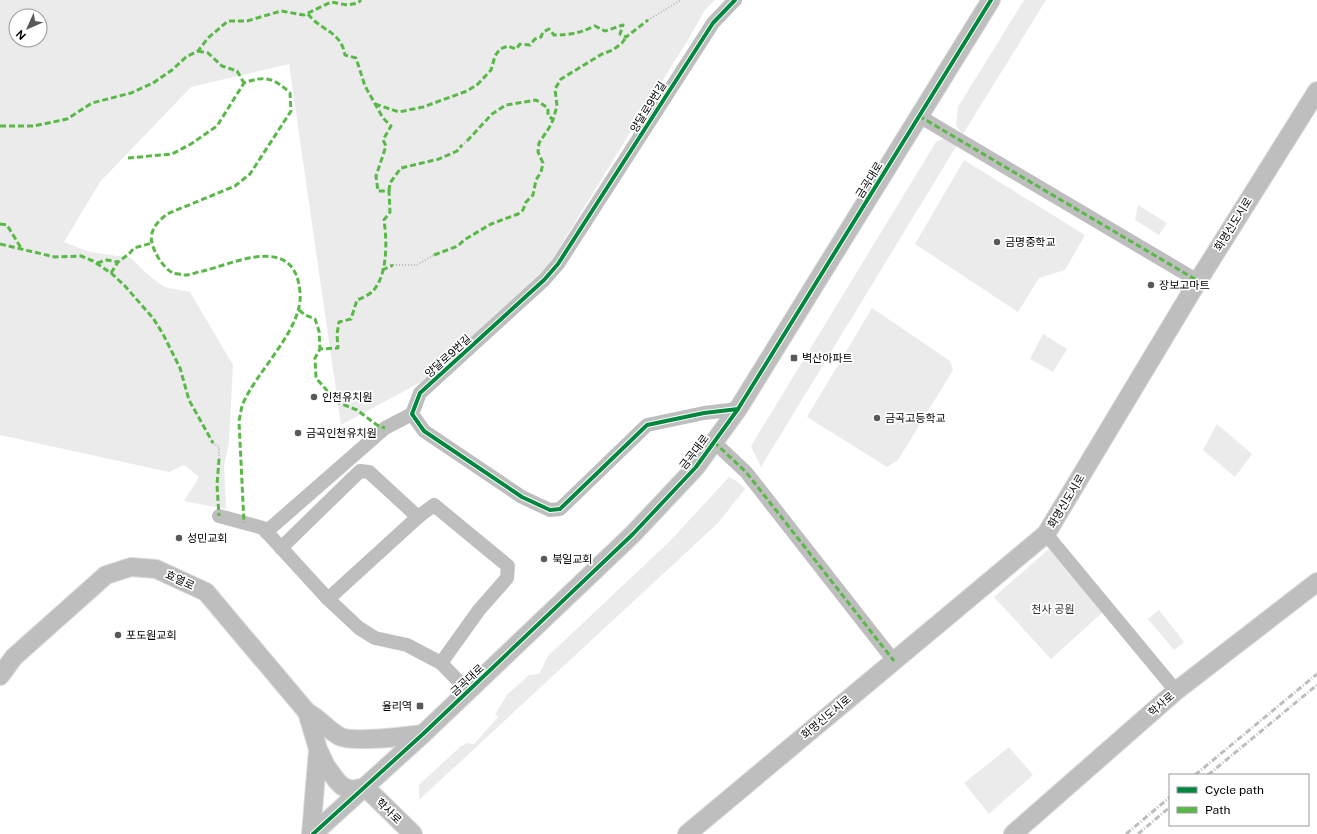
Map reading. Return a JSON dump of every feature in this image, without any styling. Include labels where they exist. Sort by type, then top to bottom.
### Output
[{"type":"main road","name":"금곡대로","points":[[312,834],[468,692],[633,534],[696,467],[738,409],[991,0]]},
{"type":"main road","name":"화명신도시로","points":[[687,834],[1046,534],[1198,281],[1317,91]]},
{"type":"main road","name":"효열로","points":[[0,676],[14,657],[106,575],[131,567],[156,569],[206,592],[307,712],[319,752]]},
{"type":"main road","name":"학사로","points":[[1013,834],[1176,691],[1317,582]]},
{"type":"main road","points":[[307,712],[317,717],[340,737]]},
{"type":"main road","points":[[312,834],[319,752],[325,740],[330,737],[385,739],[423,734]]},
{"type":"main road","points":[[319,752],[331,774],[342,786],[351,790],[365,787]]},
{"type":"main road","name":"학사로","points":[[365,787],[414,834]]},
{"type":"street","name":"양달로9번길","points":[[412,414],[420,393],[544,280],[558,264],[713,23],[735,0]]},
{"type":"street","points":[[919,116],[1198,281]]},
{"type":"street","points":[[266,532],[385,428],[412,414],[424,431],[522,497],[550,510],[560,510],[647,425],[704,413],[738,409]]},
{"type":"street","points":[[704,413],[718,435],[746,472],[894,661]]},
{"type":"street","points":[[281,548],[360,471],[369,472],[418,517]]},
{"type":"street","points":[[328,599],[418,517],[434,505],[508,566],[507,578],[479,610],[441,663]]},
{"type":"street","points":[[219,516],[263,528],[328,599],[359,628],[375,638],[407,645],[441,663],[468,692]]},
{"type":"street","points":[[1046,534],[1176,691]]},
{"type":"path","points":[[648,20],[680,0]]},
{"type":"path","points":[[462,145],[467,141]]},
{"type":"path","points":[[393,265],[417,265],[434,255]]},
{"type":"path","points":[[213,444],[219,447],[219,459]]},
{"type":"green space","points":[[0,0],[715,0],[705,10],[549,265],[425,380],[341,425],[289,64],[191,87],[100,182],[64,242],[90,252],[131,258],[147,274],[164,287],[190,292],[233,365],[229,443],[224,465],[226,509],[184,501],[199,477],[184,465],[169,472],[0,435]]},
{"type":"green space","points":[[1024,0],[1046,0],[963,134],[956,126],[958,107]]},
{"type":"green space","points":[[945,138],[957,145],[761,467],[751,446],[936,142]]},
{"type":"green space","points":[[964,160],[1085,235],[1065,270],[1039,278],[1018,312],[915,244]]},
{"type":"green space","points":[[1138,205],[1167,223],[1159,235],[1135,220]]},
{"type":"green space","points":[[872,308],[950,361],[953,370],[898,460],[887,467],[807,417]]},
{"type":"green space","points":[[1043,334],[1067,349],[1053,372],[1030,359]]},
{"type":"green space","points":[[1217,424],[1252,454],[1235,477],[1203,450]]},
{"type":"green space","points":[[729,477],[737,481],[745,489],[718,523],[419,800],[419,785],[461,746],[467,743],[474,744],[498,717],[495,714],[507,695],[529,675],[539,674],[548,656],[670,541]]},
{"type":"green space","name":"천사 공원","points":[[1049,549],[1103,612],[1051,659],[994,597]]},
{"type":"green space","points":[[1159,610],[1184,642],[1174,650],[1148,619]]},
{"type":"green space","points":[[1009,747],[1033,775],[989,814],[964,783]]},
{"type":"railway","points":[[1196,774],[1317,674]]},
{"type":"railway","points":[[1209,774],[1317,685]]},
{"type":"railway","points":[[1126,834],[1169,798]]},
{"type":"railway","points":[[1138,834],[1169,808]]},
{"type":"marked path","points":[[0,126],[34,126],[67,119],[92,103],[131,93],[153,83],[172,70],[186,57],[198,51],[208,38],[228,21],[247,21],[281,11],[304,15],[331,2],[347,5],[358,3],[361,0]]},
{"type":"marked path","points":[[308,14],[313,20],[335,36],[343,47],[345,55],[356,58],[365,86],[383,118],[391,126],[383,140],[386,146],[376,176],[378,191],[389,191],[390,212],[384,220],[386,238],[384,267],[378,284],[373,291],[357,300],[351,319],[339,322],[337,334],[338,348],[320,349],[315,358],[316,378],[337,402],[357,410],[377,425],[385,428]]},
{"type":"marked path","points":[[375,104],[399,112],[423,107],[467,91],[478,84],[491,70],[495,56],[500,49],[508,46],[516,49],[520,44],[530,45],[535,39],[541,37],[543,32],[549,29],[554,35],[560,35],[575,33],[595,26],[605,31],[623,25],[620,34],[626,37],[648,20]]},
{"type":"marked path","points":[[434,255],[458,246],[464,240],[491,224],[518,214],[523,210],[526,202],[533,195],[536,180],[541,172],[543,163],[538,152],[539,143],[553,120],[557,106],[555,89],[561,79],[602,54],[613,50],[622,43],[626,37]]},
{"type":"marked path","points":[[198,51],[208,53],[222,66],[237,71],[244,83]]},
{"type":"marked path","points":[[128,158],[172,154],[191,144],[217,126],[244,83],[258,79],[269,79],[279,84],[290,93],[291,111],[250,174],[235,186],[167,214],[156,225],[151,238],[154,249],[160,261],[173,273],[190,275],[232,262],[263,256],[276,257],[288,263],[296,274],[300,292],[299,306],[294,321],[287,335],[248,393],[242,406],[239,421],[244,523]]},
{"type":"marked path","points":[[467,141],[492,114],[506,105],[536,100],[548,108],[548,115],[553,120]]},
{"type":"marked path","points":[[919,116],[1198,281]]},
{"type":"marked path","points":[[389,191],[390,183],[401,168],[439,159],[457,151],[462,145]]},
{"type":"marked path","points":[[0,224],[7,225],[21,248]]},
{"type":"marked path","points":[[111,273],[118,262],[129,254],[134,248],[152,243]]},
{"type":"marked path","points":[[0,244],[55,257],[81,256],[93,261],[111,273],[124,285],[153,318],[163,334],[180,368],[189,400],[213,443]]},
{"type":"marked path","points":[[97,263],[107,260],[118,262]]},
{"type":"marked path","points":[[382,270],[393,265]]},
{"type":"marked path","points":[[299,310],[305,315],[315,319],[319,331],[320,349]]},
{"type":"marked path","points":[[714,442],[746,472],[894,661]]},
{"type":"marked path","points":[[219,459],[217,485],[219,516]]},
{"type":"cycle path","points":[[735,0],[713,23],[558,264],[544,280],[420,393],[412,414],[424,431],[522,497],[550,510],[560,509],[647,425],[704,413],[738,409]]},
{"type":"cycle path","points":[[313,834],[423,734],[633,534],[696,467],[738,409],[991,0]]},
{"type":"place","name":"금명중학교","points":[[997,242]]},
{"type":"place","name":"장보고마트","points":[[1151,285]]},
{"type":"place","name":"벽산아파트","points":[[794,358]]},
{"type":"place","name":"인천유치원","points":[[314,397]]},
{"type":"place","name":"금곡고등학교","points":[[877,418]]},
{"type":"place","name":"금곡인천유치원","points":[[298,433]]},
{"type":"place","name":"성민교회","points":[[179,538]]},
{"type":"place","name":"북일교회","points":[[544,559]]},
{"type":"place","name":"포도원교회","points":[[118,635]]},
{"type":"place","name":"율리역","points":[[420,706]]}]
